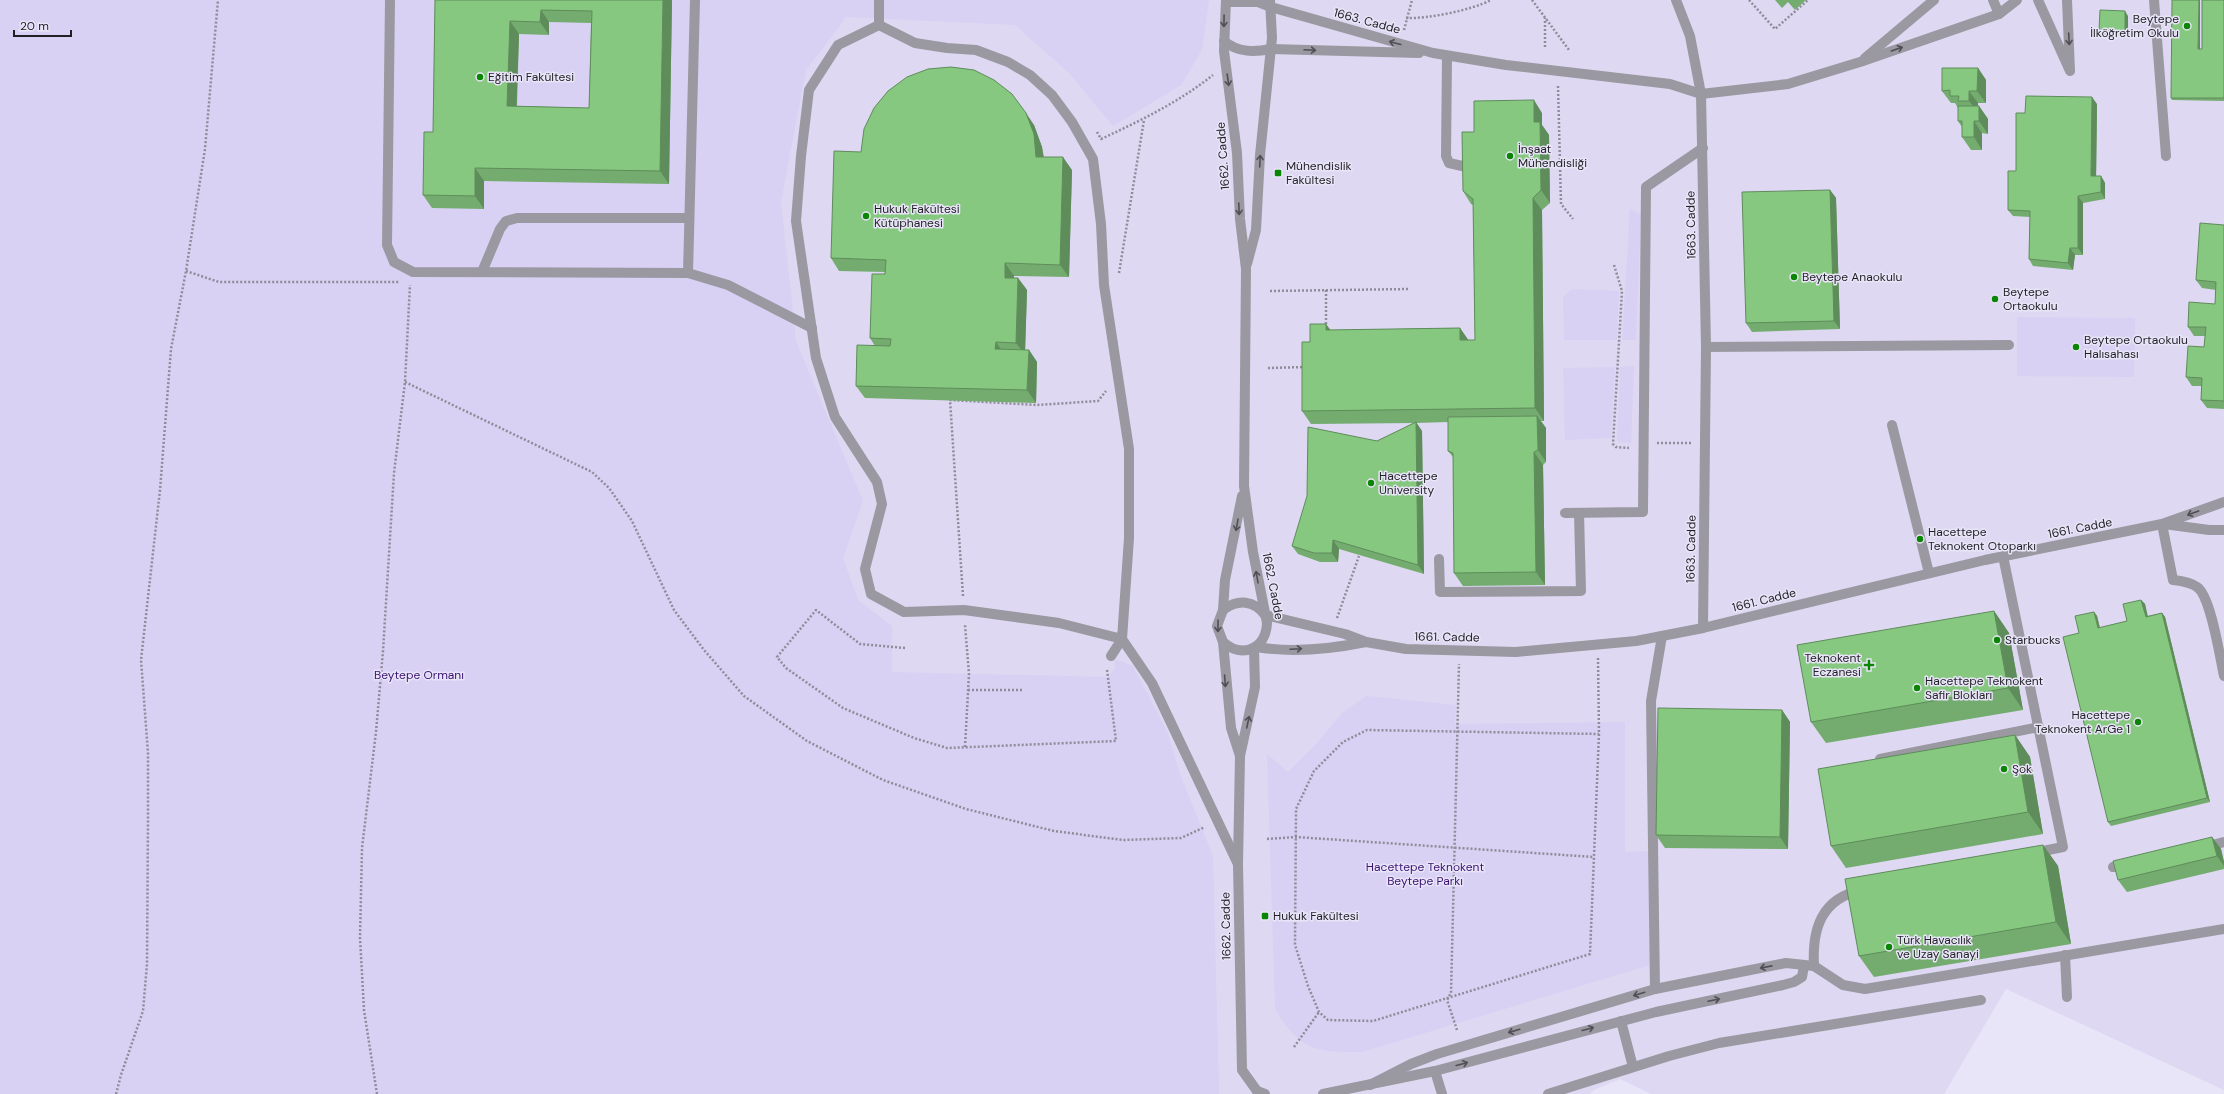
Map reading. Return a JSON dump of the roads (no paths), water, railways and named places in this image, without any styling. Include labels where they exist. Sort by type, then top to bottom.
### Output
[{"type":"street","points":[[390,0],[387,245],[394,262],[413,272],[688,273],[728,284],[812,328]]},
{"type":"street","points":[[688,273],[695,0]]},
{"type":"street","points":[[879,0],[879,25]]},
{"type":"street","points":[[1676,0],[1690,36],[1701,94],[1788,84],[1860,62],[1999,14],[2017,0]]},
{"type":"street","points":[[1860,62],[1934,0]]},
{"type":"street","points":[[1993,0],[1999,14]]},
{"type":"street","points":[[2038,0],[2070,71],[2067,0]]},
{"type":"street","points":[[2154,0],[2166,156]]},
{"type":"street","name":"1663. Cadde","points":[[1226,1],[1270,3],[1400,44],[1447,56],[1670,84],[1701,94],[1706,347],[1703,628]]},
{"type":"street","name":"1662. Cadde","points":[[1226,1],[1224,41],[1237,153],[1240,219],[1246,268],[1244,486],[1253,552],[1267,632],[1256,648],[1255,687],[1240,756],[1238,864],[1242,1070],[1261,1093]]},
{"type":"street","name":"1662. Cadde","points":[[1246,268],[1256,230],[1260,155],[1271,49],[1270,3]]},
{"type":"street","points":[[879,25],[838,45],[810,90],[800,156],[796,221],[816,358],[835,417],[877,482],[882,504],[866,568],[871,594],[904,612],[964,610],[1058,623],[1122,639],[1152,683],[1238,864]]},
{"type":"street","points":[[879,25],[914,43],[947,48],[976,50],[1008,62],[1030,75],[1052,95],[1072,122],[1092,160],[1101,224],[1104,285],[1129,449],[1128,538],[1122,639],[1108,659]]},
{"type":"street","name":"1663. Cadde","points":[[1224,41],[1237,49],[1246,51],[1271,49],[1433,53]]},
{"type":"street","points":[[1447,56],[1446,156],[1449,163],[1471,168]]},
{"type":"street","points":[[1565,513],[1643,512],[1646,187],[1703,148]]},
{"type":"street","points":[[482,272],[500,229],[506,221],[517,218],[689,218]]},
{"type":"street","points":[[1706,347],[2009,345]]},
{"type":"street","points":[[1892,426],[1929,573]]},
{"type":"street","name":"1662. Cadde","points":[[1240,756],[1231,728],[1223,642],[1217,626],[1223,610],[1225,580],[1244,486]]},
{"type":"street","name":"1661. Cadde","points":[[1265,615],[1345,634],[1366,642],[1406,649],[1516,652],[1598,644],[1662,636],[1703,628],[2003,556],[2162,524],[2224,502]]},
{"type":"street","points":[[1439,560],[1440,592],[1581,591],[1579,513]]},
{"type":"street","points":[[2162,524],[2173,580],[2186,581],[2198,587],[2208,602],[2224,676]]},
{"type":"street","name":"1661. Cadde","points":[[2162,524],[2209,530],[2224,530]]},
{"type":"street","points":[[2003,556],[2063,847],[2025,855]]},
{"type":"street","points":[[1223,610],[1238,602],[1246,602],[1260,608],[1265,615]]},
{"type":"street","points":[[1655,989],[1651,701],[1662,636]]},
{"type":"street","points":[[1223,642],[1237,651],[1256,648]]},
{"type":"street","name":"1661. Cadde","points":[[1256,648],[1276,650],[1343,646],[1366,642]]},
{"type":"street","points":[[1868,761],[2039,727]]},
{"type":"street","points":[[2194,849],[2224,842]]},
{"type":"street","points":[[2113,867],[2135,862]]},
{"type":"street","points":[[1323,1094],[1434,1071],[1621,1021],[1794,982],[1802,977],[1809,966],[1816,929],[1830,904],[1849,893],[1872,888]]},
{"type":"street","points":[[1370,1085],[1411,1064],[1437,1054],[1655,989],[1786,963],[1798,963],[1809,966],[1843,985],[1865,989],[2224,929]]},
{"type":"street","points":[[2065,956],[2068,997]]},
{"type":"street","points":[[1548,1094],[1633,1067],[1719,1043],[1981,1000]]},
{"type":"street","points":[[1621,1021],[1633,1067]]},
{"type":"street","points":[[1434,1071],[1442,1094]]},
{"type":"place","name":"Beytepe İlköğretim Okulu","points":[[2187,26]]},
{"type":"place","name":"Eğitim Fakültesi","points":[[480,77]]},
{"type":"place","name":"İnşaat Mühendisliği","points":[[1510,156]]},
{"type":"place","name":"Mühendislik Fakültesi","points":[[1278,173]]},
{"type":"place","name":"Hukuk Fakültesi Kütüphanesi","points":[[866,216]]},
{"type":"place","name":"Beytepe Anaokulu","points":[[1794,277]]},
{"type":"place","name":"Beytepe Ortaokulu","points":[[1995,299]]},
{"type":"place","name":"Beytepe Ortaokulu Halısahası","points":[[2076,347]]},
{"type":"place","name":"Hacettepe University","points":[[1371,483]]},
{"type":"place","name":"Hacettepe Teknokent Otoparkı","points":[[1920,539]]},
{"type":"place","name":"Starbucks","points":[[1997,640]]},
{"type":"place","name":"Teknokent Eczanesi","points":[[1869,665]]},
{"type":"place","name":"Hacettepe Teknokent Safir Blokları","points":[[1917,688]]},
{"type":"place","name":"Hacettepe Teknokent ArGe 1","points":[[2138,722]]},
{"type":"place","name":"Şok","points":[[2004,769]]},
{"type":"place","name":"Hukuk Fakültesi","points":[[1265,916]]},
{"type":"place","name":"Türk Havacılık ve Uzay Sanayi","points":[[1889,947]]},
{"type":"park label","name":"Beytepe Ormanı","points":[[419,675]]},
{"type":"park label","name":"Hacettepe Teknokent Beytepe Parkı","points":[[1425,874]]}]
